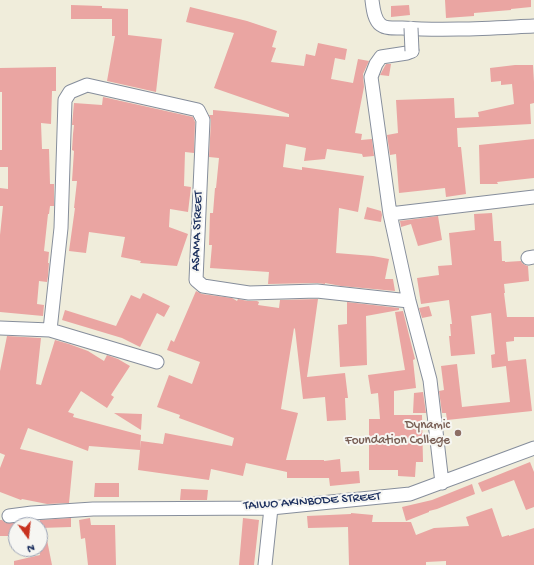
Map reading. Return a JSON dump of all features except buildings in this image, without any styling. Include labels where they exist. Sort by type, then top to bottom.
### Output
[{"type":"street","points":[[372,1],[373,10],[377,21],[382,26],[390,28],[481,29],[534,26]]},
{"type":"street","points":[[413,29],[412,51],[381,57],[376,64],[371,77],[390,214],[409,301],[430,380],[442,483]]},
{"type":"street","name":"ASAMA STREET","points":[[50,330],[62,228],[65,100],[70,92],[87,85],[198,110],[203,120],[196,280],[203,286],[249,293],[317,291],[409,301]]},
{"type":"street","points":[[390,214],[534,197]]},
{"type":"street","points":[[0,328],[50,330],[158,362]]},
{"type":"street","name":"TAIWO AKINBODE STREET","points":[[9,516],[93,509],[271,508],[410,494],[534,448]]},
{"type":"street","points":[[265,565],[271,508]]},
{"type":"place","name":"Dynamic Foundation College","points":[[458,433]]}]
